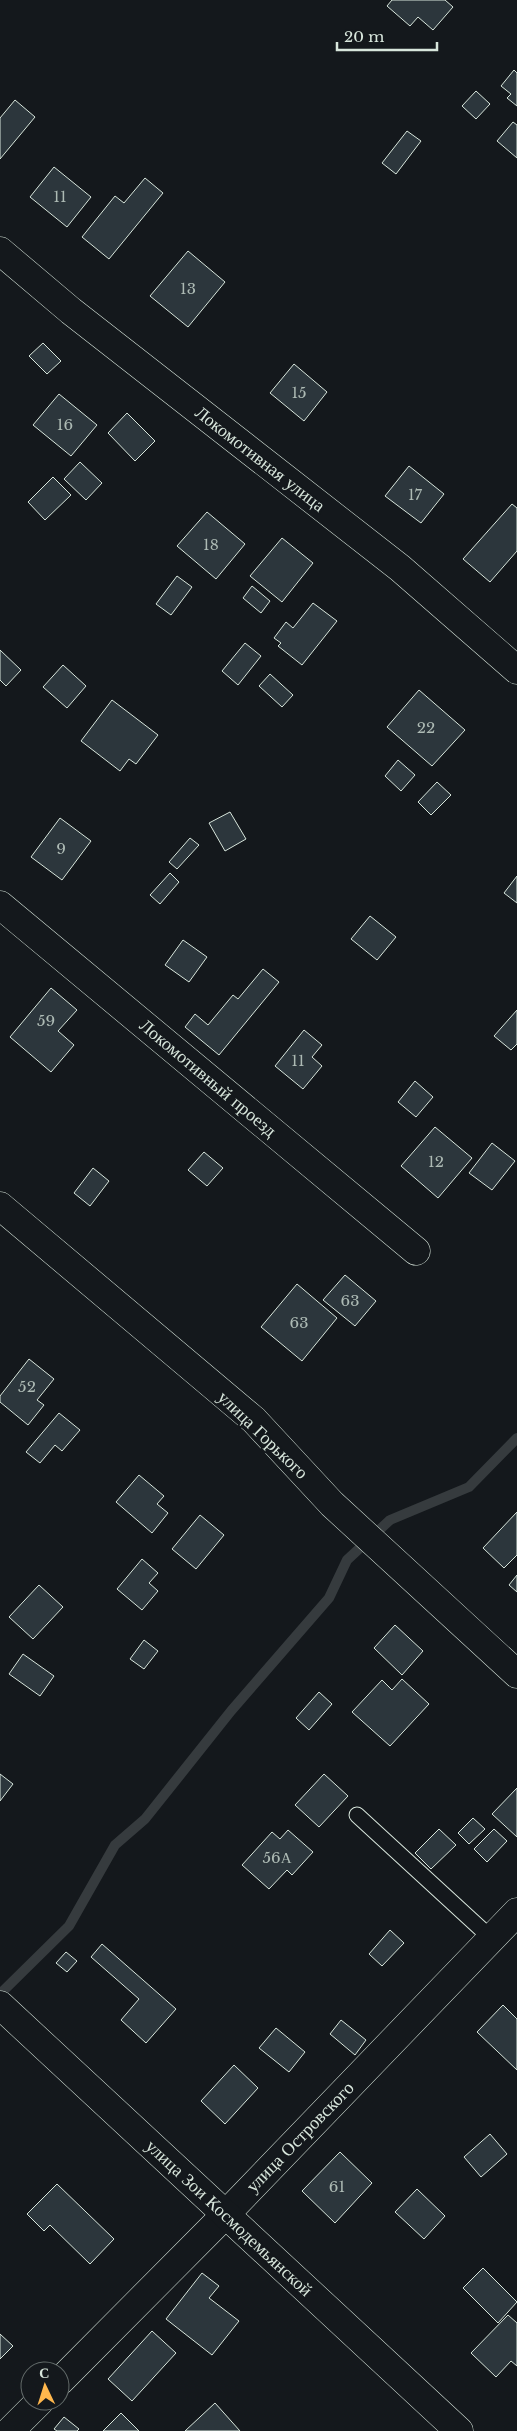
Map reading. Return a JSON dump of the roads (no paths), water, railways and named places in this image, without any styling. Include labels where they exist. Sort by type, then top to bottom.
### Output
[{"type":"street","name":"Локомотивная улица","points":[[0,251],[70,311],[400,568],[517,670]]},
{"type":"street","name":"Локомотивный проезд","points":[[0,904],[416,1251]]},
{"type":"street","name":"улица Горького","points":[[0,1206],[254,1420],[332,1504],[517,1674]]},
{"type":"street","name":"улица Островского","points":[[70,2371],[225,2215],[517,1912]]},
{"type":"street","name":"улица Зои Космодемьянской","points":[[0,2005],[459,2431]]},
{"type":"street","points":[[10,2431],[30,2411]]},
{"type":"lane","points":[[357,1815],[492,1939]]},
{"type":"waterway","points":[[0,1994],[69,1926],[115,1845],[145,1819],[231,1711],[329,1598],[347,1560],[390,1520],[469,1487],[517,1438]]}]
